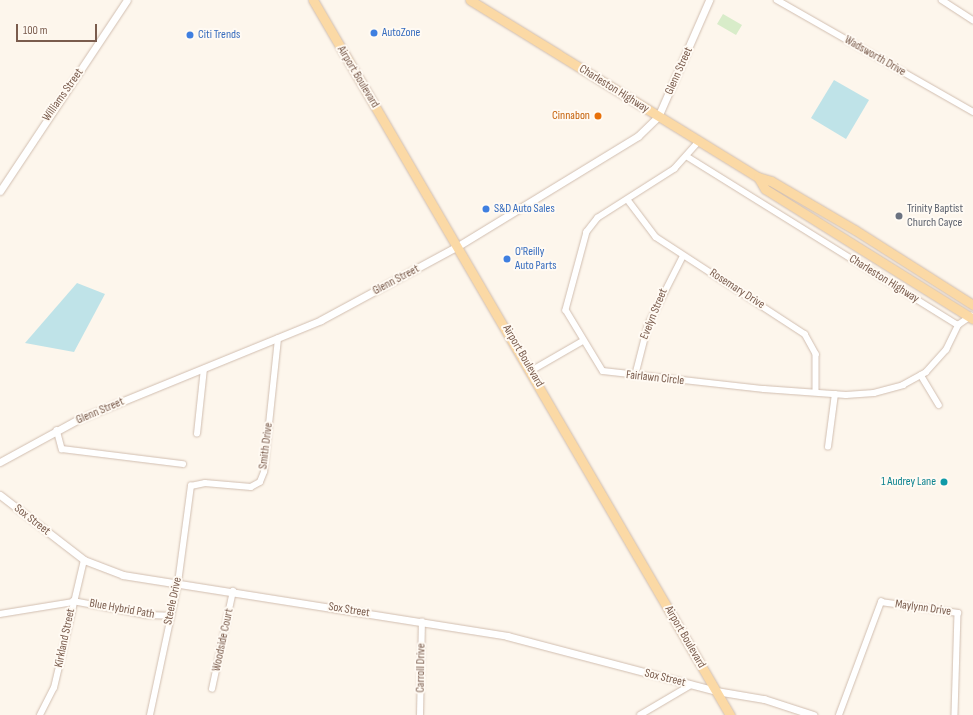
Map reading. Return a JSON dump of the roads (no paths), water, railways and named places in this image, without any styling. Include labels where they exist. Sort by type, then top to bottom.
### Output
[{"type":"main road","name":"Airport Boulevard","points":[[312,0],[458,246],[730,715]]},
{"type":"main road","name":"Charleston Highway","points":[[470,0],[758,178],[771,181],[855,230],[973,305]]},
{"type":"main road","name":"Charleston Highway","points":[[758,178],[765,189],[972,316]]},
{"type":"street","name":"Williams Street","points":[[0,191],[127,0]]},
{"type":"street","name":"Glenn Street","points":[[0,462],[58,430],[278,339],[458,246],[638,136],[658,117],[709,0]]},
{"type":"street","name":"Wadsworth Drive","points":[[777,0],[973,112]]},
{"type":"street","points":[[942,0],[973,20]]},
{"type":"street","name":"Fairlawn Circle","points":[[699,142],[688,157],[666,177],[594,222],[578,259],[566,310],[583,341],[603,371],[635,376],[835,394],[886,390],[921,375],[946,350],[958,325],[972,316]]},
{"type":"street","name":"Charleston Highway","points":[[688,157],[958,325]]},
{"type":"street","name":"Rosemary Drive","points":[[628,200],[651,234],[805,334],[816,354],[816,392]]},
{"type":"street","name":"Evelyn Street","points":[[635,376],[648,325],[683,256]]},
{"type":"street","name":"Smith Drive","points":[[191,486],[205,483],[250,487],[260,482],[278,339]]},
{"type":"street","points":[[531,371],[583,341]]},
{"type":"street","points":[[197,434],[204,369]]},
{"type":"street","points":[[921,375],[939,405]]},
{"type":"street","points":[[828,447],[835,394]]},
{"type":"street","points":[[58,430],[62,449],[183,464]]},
{"type":"street","name":"Steele Drive","points":[[150,715],[178,582],[191,486]]},
{"type":"street","name":"Sox Street","points":[[0,495],[84,560],[123,575],[178,582],[507,636],[691,685],[764,699],[813,715]]},
{"type":"street","name":"Kirkland Street","points":[[40,715],[54,688],[84,560]]},
{"type":"street","name":"Woodside Court","points":[[212,689],[233,591]]},
{"type":"street","name":"Blue Hybrid Path","points":[[0,614],[73,602],[170,616]]},
{"type":"street","name":"Maylynn Drive","points":[[839,715],[881,602],[958,612],[955,715]]},
{"type":"street","name":"Carroll Drive","points":[[420,715],[422,622]]},
{"type":"street","points":[[640,715],[691,685]]},
{"type":"water","points":[[834,80],[869,100],[846,139],[811,118]]},
{"type":"water","points":[[77,283],[105,294],[74,352],[25,343]]},
{"type":"place","name":"AutoZone","points":[[374,33]]},
{"type":"place","name":"Citi Trends","points":[[190,35]]},
{"type":"place","name":"Cinnabon","points":[[598,116]]},
{"type":"place","name":"S&D Auto Sales","points":[[486,209]]},
{"type":"place","name":"Trinity Baptist Church Cayce","points":[[899,216]]},
{"type":"place","name":"O'Reilly Auto Parts","points":[[507,259]]},
{"type":"place","name":"1 Audrey Lane","points":[[944,482]]}]
